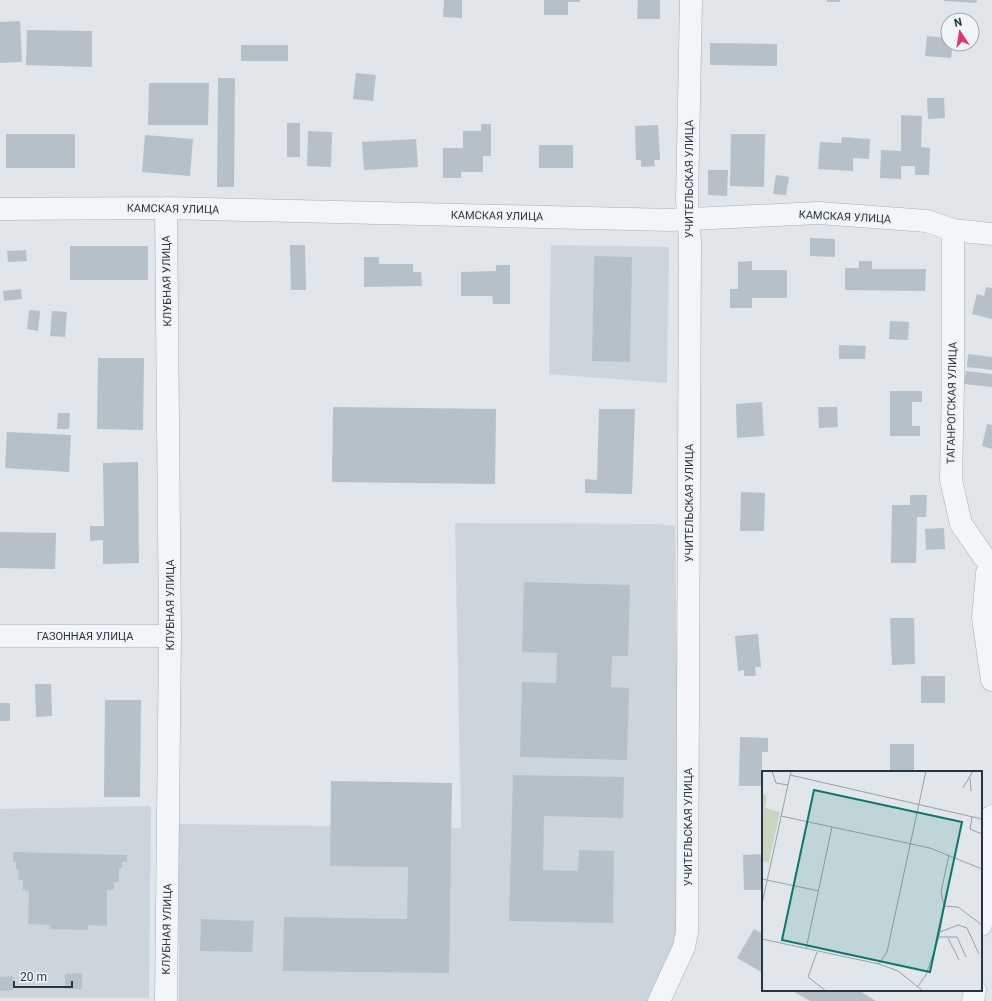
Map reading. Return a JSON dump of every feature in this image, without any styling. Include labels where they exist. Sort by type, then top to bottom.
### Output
[{"type":"street","name":"УЧИТЕЛЬСКАЯ УЛИЦА","points":[[659,1001],[684,947],[687,932],[690,258],[687,219],[691,0]]},
{"type":"street","name":"КАМСКАЯ УЛИЦА","points":[[0,209],[166,208],[655,219],[819,214],[927,222],[953,230],[992,234]]},
{"type":"street","name":"КЛУБНАЯ УЛИЦА","points":[[166,208],[170,636],[166,1001]]},
{"type":"street","name":"ТАГАНРОГСКАЯ УЛИЦА","points":[[953,230],[953,385],[951,480],[961,524],[984,557],[992,563],[987,573],[983,618],[992,680]]},
{"type":"street","name":"ГАЗОННАЯ УЛИЦА","points":[[0,636],[170,636]]},
{"type":"street","points":[[982,915],[992,816]]},
{"type":"street","points":[[973,1001],[974,991]]},
{"type":"shaded area","points":[[551,245],[669,247],[667,383],[549,374]]},
{"type":"shaded area","points":[[455,523],[658,524],[675,526],[679,828],[678,931],[675,943],[649,1001],[179,1001],[179,824],[461,828]]},
{"type":"shaded area","points":[[151,806],[149,998],[0,998],[0,809]]},
{"type":"building","points":[[444,0],[462,0],[462,18],[443,17]]},
{"type":"building","points":[[544,0],[580,0],[580,2],[568,2],[568,15],[544,15]]},
{"type":"building","points":[[638,0],[660,0],[660,19],[637,19]]},
{"type":"building","points":[[827,0],[840,0],[840,2],[827,2]]},
{"type":"building","points":[[944,0],[977,0],[976,3]]},
{"type":"building","points":[[20,21],[22,62],[0,63],[0,22]]},
{"type":"building","points":[[27,30],[92,31],[92,67],[26,65]]},
{"type":"building","points":[[927,36],[940,37],[940,52],[952,52],[951,58],[925,56]]},
{"type":"building","points":[[710,43],[777,44],[777,66],[710,65]]},
{"type":"building","points":[[241,45],[288,45],[288,61],[241,61]]},
{"type":"building","points":[[356,73],[376,75],[373,101],[353,99]]},
{"type":"building","points":[[218,78],[235,78],[234,187],[217,187]]},
{"type":"building","points":[[149,83],[209,83],[208,125],[148,125]]},
{"type":"building","points":[[927,98],[944,98],[945,118],[928,119]]},
{"type":"building","points":[[901,115],[922,116],[921,147],[930,148],[929,175],[915,175],[915,166],[901,166],[901,179],[880,178],[881,150],[901,151]]},
{"type":"building","points":[[287,123],[300,123],[300,157],[287,157]]},
{"type":"building","points":[[481,124],[491,124],[491,156],[483,156],[483,172],[461,172],[461,178],[443,178],[443,148],[463,148],[463,131],[481,131]]},
{"type":"building","points":[[658,125],[660,160],[654,160],[655,166],[641,167],[641,160],[636,160],[635,126]]},
{"type":"building","points":[[308,131],[332,132],[331,167],[307,166]]},
{"type":"building","points":[[6,134],[75,134],[75,168],[6,168]]},
{"type":"building","points":[[731,134],[765,134],[764,187],[730,186]]},
{"type":"building","points":[[145,135],[193,139],[190,176],[142,172]]},
{"type":"building","points":[[842,137],[870,139],[869,159],[853,158],[853,171],[818,169],[820,142],[841,143]]},
{"type":"building","points":[[416,139],[418,167],[364,170],[362,142]]},
{"type":"building","points":[[539,145],[573,145],[573,168],[539,168]]},
{"type":"building","points":[[708,170],[728,170],[727,196],[708,195]]},
{"type":"building","points":[[776,175],[789,177],[786,195],[773,194]]},
{"type":"building","points":[[810,238],[835,239],[835,257],[810,256]]},
{"type":"building","points":[[290,245],[305,245],[306,290],[291,290]]},
{"type":"building","points":[[70,246],[148,246],[148,280],[70,280]]},
{"type":"building","points":[[26,250],[27,261],[8,262],[7,251]]},
{"type":"building","points":[[594,256],[632,257],[630,362],[592,361]]},
{"type":"building","points":[[364,257],[379,257],[379,264],[413,264],[413,272],[421,272],[422,286],[364,287]]},
{"type":"building","points":[[752,261],[752,270],[787,270],[787,298],[752,298],[752,308],[730,308],[730,289],[738,289],[738,262]]},
{"type":"building","points":[[859,261],[872,261],[872,269],[926,269],[925,291],[845,290],[845,268],[859,268]]},
{"type":"building","points":[[496,265],[510,265],[510,304],[493,304],[492,296],[461,296],[461,272],[496,271]]},
{"type":"building","points":[[986,287],[992,288],[992,319],[972,314],[977,294],[984,296]]},
{"type":"building","points":[[21,289],[22,299],[4,301],[3,291]]},
{"type":"building","points":[[29,310],[40,311],[38,331],[27,329]]},
{"type":"building","points":[[52,311],[67,312],[65,337],[50,336]]},
{"type":"building","points":[[890,321],[909,322],[908,340],[889,339]]},
{"type":"building","points":[[839,345],[866,346],[865,359],[839,359]]},
{"type":"building","points":[[968,354],[992,357],[992,370],[967,367]]},
{"type":"building","points":[[98,358],[144,358],[143,430],[97,429]]},
{"type":"building","points":[[966,371],[992,374],[992,387],[964,384]]},
{"type":"building","points":[[890,391],[922,391],[922,402],[912,402],[912,426],[920,426],[920,436],[890,436]]},
{"type":"building","points":[[762,402],[764,436],[737,438],[736,404]]},
{"type":"building","points":[[333,407],[496,409],[495,484],[332,482]]},
{"type":"building","points":[[818,407],[837,407],[838,427],[819,428]]},
{"type":"building","points":[[599,409],[635,409],[632,494],[585,493],[585,479],[597,480]]},
{"type":"building","points":[[58,413],[70,413],[69,429],[57,429]]},
{"type":"building","points":[[987,424],[992,425],[992,449],[982,446]]},
{"type":"building","points":[[7,432],[71,435],[69,472],[5,468]]},
{"type":"building","points":[[138,462],[139,563],[103,564],[103,540],[90,541],[90,526],[104,526],[103,463]]},
{"type":"building","points":[[741,492],[765,493],[764,531],[740,531]]},
{"type":"building","points":[[910,495],[927,495],[926,517],[917,517],[916,563],[891,563],[892,505],[910,505]]},
{"type":"building","points":[[944,528],[945,549],[926,550],[925,529]]},
{"type":"building","points":[[0,532],[56,533],[55,569],[0,568]]},
{"type":"building","points":[[524,582],[630,585],[628,656],[612,656],[611,687],[629,688],[627,760],[520,757],[522,682],[556,683],[557,653],[522,652]]},
{"type":"building","points":[[890,618],[914,618],[915,664],[892,665]]},
{"type":"building","points":[[758,634],[761,667],[755,667],[756,676],[744,676],[744,670],[738,671],[735,636]]},
{"type":"building","points":[[921,676],[945,676],[945,703],[921,703]]},
{"type":"building","points":[[35,684],[51,684],[52,716],[36,717]]},
{"type":"building","points":[[105,700],[141,700],[140,797],[104,797]]},
{"type":"building","points":[[0,703],[10,703],[10,721],[0,721]]},
{"type":"building","points":[[740,737],[768,738],[768,752],[762,752],[762,786],[739,786]]},
{"type":"building","points":[[890,744],[914,744],[914,771],[890,771]]},
{"type":"building","points":[[513,775],[624,777],[623,818],[544,816],[543,870],[578,871],[579,850],[614,851],[613,923],[509,921]]},
{"type":"building","points":[[331,781],[452,783],[449,973],[283,971],[284,917],[407,919],[408,867],[330,866]]},
{"type":"building","points":[[13,852],[127,855],[127,862],[122,862],[122,868],[119,868],[119,882],[114,882],[114,890],[107,890],[107,926],[88,925],[88,930],[50,929],[50,925],[28,924],[29,891],[23,890],[23,880],[18,880],[19,870],[16,870],[16,862],[13,862]]},
{"type":"building","points":[[762,854],[762,890],[744,890],[743,855]]},
{"type":"building","points":[[201,919],[254,921],[252,952],[200,951]]},
{"type":"building","points":[[754,929],[762,933],[762,972],[737,958]]},
{"type":"building","points":[[82,973],[82,989],[65,989],[65,974]]},
{"type":"building","points":[[13,976],[13,990],[0,991],[0,977]]},
{"type":"building","points":[[793,991],[860,991],[876,1001],[810,1001]]}]
